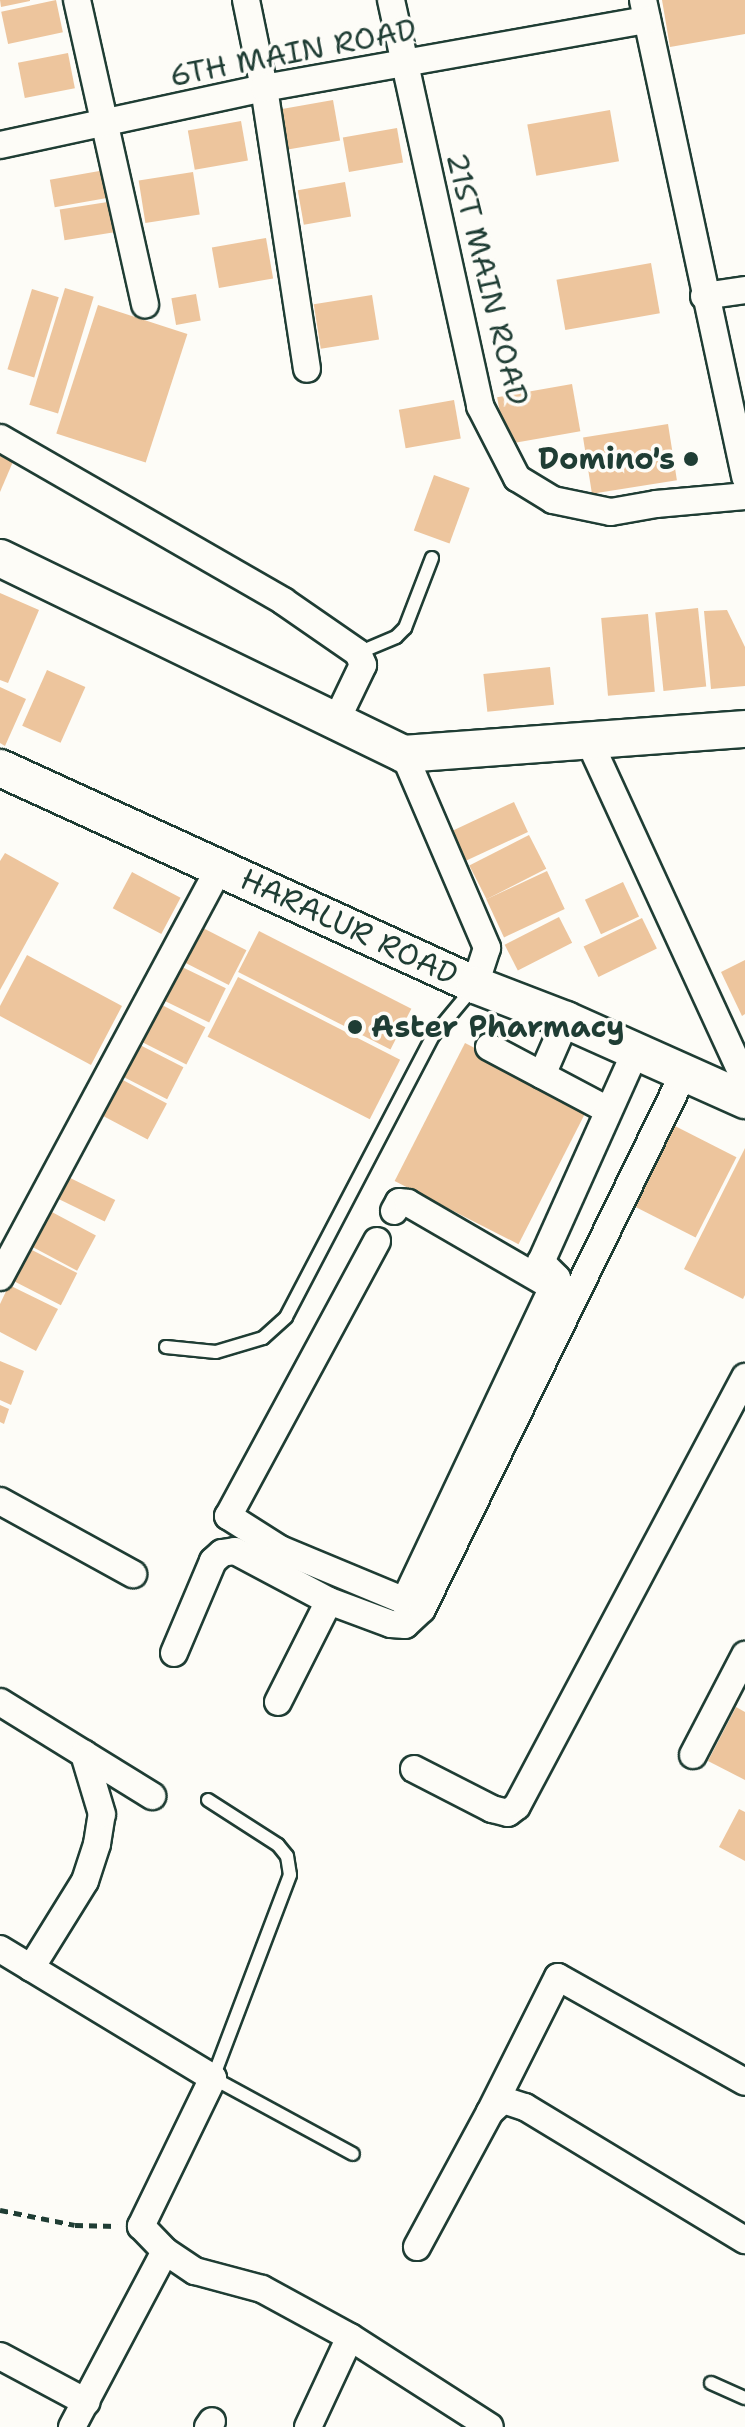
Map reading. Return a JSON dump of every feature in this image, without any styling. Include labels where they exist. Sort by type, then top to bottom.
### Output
[{"type":"street","points":[[77,0],[145,304]]},
{"type":"street","points":[[246,0],[264,88],[307,369]]},
{"type":"street","name":"21ST MAIN ROAD","points":[[391,0],[480,406],[517,478],[553,500],[611,512],[656,504],[745,496]]},
{"type":"street","points":[[645,10],[745,477]]},
{"type":"street","name":"6TH MAIN ROAD","points":[[0,145],[264,88],[404,64],[645,10]]},
{"type":"street","points":[[704,296],[745,290]]},
{"type":"street","points":[[0,438],[283,601],[358,653],[363,665],[337,719]]},
{"type":"street","points":[[0,558],[404,754],[745,729]]},
{"type":"street","points":[[589,741],[745,1080]]},
{"type":"street","points":[[404,754],[487,948],[475,985]]},
{"type":"street","name":"HARALUR ROAD","points":[[0,768],[475,985],[566,1020],[745,1100]]},
{"type":"street","points":[[0,1277],[220,866]]},
{"type":"street","points":[[542,1075],[566,1020]]},
{"type":"street","points":[[489,1047],[608,1110]]},
{"type":"street","points":[[174,1653],[213,1561],[222,1553],[235,1551],[329,1601],[391,1624],[405,1625],[553,1287],[556,1274],[543,1267],[541,1262],[636,1051]]},
{"type":"street","points":[[413,1605],[684,1073]]},
{"type":"street","points":[[394,1211],[399,1202],[408,1203],[553,1287]]},
{"type":"street","points":[[377,1241],[228,1516],[280,1549],[413,1605]]},
{"type":"street","points":[[414,1769],[492,1809],[508,1813],[517,1806],[745,1377]]},
{"type":"street","points":[[0,1501],[133,1574]]},
{"type":"street","points":[[278,1702],[329,1601]]},
{"type":"street","points":[[693,1755],[745,1655]]},
{"type":"street","points":[[0,1702],[152,1796]]},
{"type":"street","points":[[31,1968],[85,1881],[97,1844],[102,1814],[84,1754]]},
{"type":"street","points":[[0,1949],[213,2078],[141,2226],[165,2251],[195,2271],[262,2289],[350,2337],[490,2427]]},
{"type":"street","points":[[417,2247],[558,1977],[745,2082]]},
{"type":"street","points":[[490,2112],[503,2100],[525,2107],[745,2240]]},
{"type":"street","points":[[72,2427],[165,2251]]},
{"type":"street","points":[[308,2427],[350,2337]]},
{"type":"street","points":[[0,2356],[86,2402]]},
{"type":"lane","points":[[358,653],[396,637],[405,628],[432,558]]},
{"type":"lane","points":[[166,1347],[216,1352],[263,1338],[286,1317],[433,1036],[475,985]]},
{"type":"lane","points":[[208,1800],[278,1845],[287,1856],[290,1875],[213,2078],[353,2154]]},
{"type":"lane","points":[[711,2383],[745,2398]]},
{"type":"path","points":[[0,2210],[75,2225],[141,2226]]},
{"type":"building","points":[[0,0],[30,0],[30,1],[1,7]]},
{"type":"building","points":[[56,0],[63,32],[8,44],[1,12]]},
{"type":"building","points":[[662,0],[745,0],[745,34],[670,47]]},
{"type":"building","points":[[68,53],[75,88],[25,98],[18,63]]},
{"type":"building","points":[[333,100],[340,140],[282,151],[275,110]]},
{"type":"building","points":[[610,110],[619,161],[536,176],[527,125]]},
{"type":"building","points":[[241,121],[248,160],[195,170],[188,130]]},
{"type":"building","points":[[397,128],[403,162],[349,172],[343,138]]},
{"type":"building","points":[[105,170],[110,198],[55,207],[50,180]]},
{"type":"building","points":[[193,172],[200,214],[145,223],[139,181]]},
{"type":"building","points":[[345,182],[351,216],[304,225],[298,190]]},
{"type":"building","points":[[114,201],[119,232],[65,240],[60,210]]},
{"type":"building","points":[[266,238],[273,278],[219,288],[212,248]]},
{"type":"building","points":[[651,263],[660,313],[565,330],[556,280]]},
{"type":"building","points":[[65,288],[94,297],[58,413],[29,405]]},
{"type":"building","points":[[32,289],[59,297],[34,378],[7,369]]},
{"type":"building","points":[[196,294],[201,321],[176,325],[171,298]]},
{"type":"building","points":[[372,295],[379,339],[321,349],[314,304]]},
{"type":"building","points":[[98,305],[187,334],[146,462],[56,433]]},
{"type":"building","points":[[572,384],[580,431],[505,444],[497,397]]},
{"type":"building","points":[[454,400],[461,438],[406,448],[399,410]]},
{"type":"building","points":[[668,424],[677,480],[592,494],[583,437]]},
{"type":"building","points":[[0,451],[15,457],[0,492]]},
{"type":"building","points":[[434,475],[470,488],[450,543],[414,530]]},
{"type":"building","points":[[0,593],[39,610],[8,683],[0,680]]},
{"type":"building","points":[[698,608],[706,687],[663,691],[655,612]]},
{"type":"building","points":[[727,610],[745,647],[745,686],[711,689],[704,611]]},
{"type":"building","points":[[648,614],[655,692],[608,696],[601,618]]},
{"type":"building","points":[[550,667],[554,705],[487,712],[483,674]]},
{"type":"building","points":[[47,670],[85,687],[61,743],[22,726]]},
{"type":"building","points":[[0,687],[26,699],[5,746],[0,743]]},
{"type":"building","points":[[514,802],[528,832],[465,861],[451,831]]},
{"type":"building","points":[[529,835],[546,869],[487,899],[469,865]]},
{"type":"building","points":[[5,853],[59,883],[0,990],[0,861]]},
{"type":"building","points":[[547,871],[565,909],[504,937],[486,899]]},
{"type":"building","points":[[132,872],[181,898],[161,934],[113,908]]},
{"type":"building","points":[[623,882],[639,916],[601,934],[585,900]]},
{"type":"building","points":[[559,917],[572,943],[518,971],[505,945]]},
{"type":"building","points":[[642,918],[657,949],[598,977],[584,946]]},
{"type":"building","points":[[201,927],[246,950],[229,985],[183,962]]},
{"type":"building","points":[[259,931],[411,1009],[390,1050],[238,972]]},
{"type":"building","points":[[27,955],[122,1006],[91,1065],[0,1016],[0,1006]]},
{"type":"building","points":[[745,960],[745,1014],[742,1016],[721,972]]},
{"type":"building","points":[[180,966],[226,988],[209,1023],[163,1000]]},
{"type":"building","points":[[238,977],[400,1060],[370,1119],[208,1037]]},
{"type":"building","points":[[160,1004],[205,1027],[186,1065],[141,1041]]},
{"type":"building","points":[[465,1043],[589,1106],[518,1244],[395,1181]]},
{"type":"building","points":[[138,1044],[183,1067],[167,1099],[122,1076]]},
{"type":"building","points":[[121,1079],[167,1103],[148,1140],[102,1115]]},
{"type":"building","points":[[675,1126],[736,1157],[696,1238],[634,1206]]},
{"type":"building","points":[[745,1148],[745,1295],[743,1299],[684,1269]]},
{"type":"building","points":[[64,1175],[115,1200],[105,1222],[53,1197]]},
{"type":"building","points":[[50,1211],[96,1235],[77,1271],[31,1246]]},
{"type":"building","points":[[30,1249],[77,1273],[61,1305],[14,1281]]},
{"type":"building","points":[[9,1285],[58,1309],[36,1351],[0,1332],[0,1304]]},
{"type":"building","points":[[0,1361],[24,1371],[11,1405],[0,1400]]},
{"type":"building","points":[[0,1405],[9,1409],[4,1424],[0,1422]]},
{"type":"building","points":[[736,1707],[745,1712],[745,1780],[708,1761]]},
{"type":"building","points":[[739,1809],[745,1812],[745,1861],[719,1847]]},
{"type":"place","name":"Domino's","points":[[691,459]]},
{"type":"place","name":"Aster Pharmacy","points":[[355,1027]]}]
